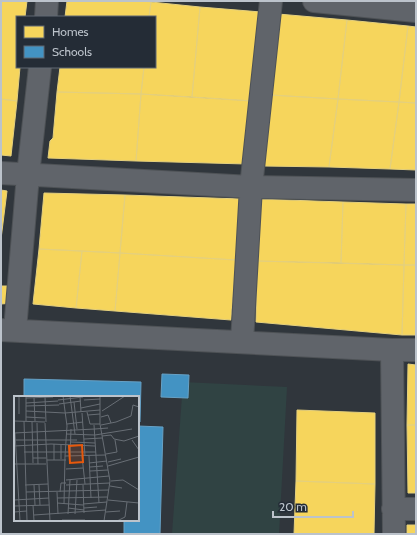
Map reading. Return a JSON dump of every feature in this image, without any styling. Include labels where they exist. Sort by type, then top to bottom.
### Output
[{"type":"street","points":[[46,16],[47,1]]},
{"type":"street","points":[[242,342],[251,187],[271,1]]},
{"type":"street","points":[[314,1],[416,10]]},
{"type":"street","points":[[40,68],[8,330],[416,350]]},
{"type":"street","points":[[1,173],[251,187],[416,190]]},
{"type":"street","points":[[392,350],[394,534]]},
{"type":"street","points":[[393,509],[416,509]]},
{"type":"shaded area","points":[[183,382],[287,387],[279,534],[172,534]]},
{"type":"building: Homes","points":[[1,1],[27,1],[25,16],[16,16],[16,68],[20,68],[17,101],[1,99]]},
{"type":"building: Homes","points":[[67,1],[151,2],[149,16],[65,16]]},
{"type":"building: Homes","points":[[151,2],[200,7],[192,97],[141,94],[144,68],[156,68],[156,16],[149,16]]},
{"type":"building: Homes","points":[[200,7],[261,12],[252,101],[192,97]]},
{"type":"building: Homes","points":[[278,14],[347,20],[338,99],[270,95]]},
{"type":"building: Homes","points":[[347,20],[408,26],[399,102],[338,99]]},
{"type":"building: Homes","points":[[408,26],[416,27],[416,103],[399,102]]},
{"type":"building: Homes","points":[[60,68],[144,68],[141,94],[57,92]]},
{"type":"building: Homes","points":[[57,92],[141,94],[136,161],[48,158],[50,141],[53,138]]},
{"type":"building: Homes","points":[[141,94],[252,101],[246,164],[136,161]]},
{"type":"building: Homes","points":[[270,95],[338,99],[329,167],[263,166]]},
{"type":"building: Homes","points":[[1,99],[17,101],[11,156],[1,155]]},
{"type":"building: Homes","points":[[338,99],[399,102],[390,169],[329,167]]},
{"type":"building: Homes","points":[[399,102],[416,103],[416,170],[390,169]]},
{"type":"building: Homes","points":[[1,190],[7,191],[1,239]]},
{"type":"building: Homes","points":[[44,193],[125,195],[120,253],[39,249]]},
{"type":"building: Homes","points":[[125,195],[241,199],[236,260],[120,253]]},
{"type":"building: Homes","points":[[258,199],[343,202],[341,263],[257,261]]},
{"type":"building: Homes","points":[[343,202],[406,204],[404,265],[341,263]]},
{"type":"building: Homes","points":[[406,204],[416,204],[416,265],[404,265]]},
{"type":"building: Homes","points":[[39,249],[82,251],[76,308],[33,304]]},
{"type":"building: Homes","points":[[82,251],[120,253],[115,311],[76,308]]},
{"type":"building: Homes","points":[[120,253],[236,260],[231,320],[115,311]]},
{"type":"building: Homes","points":[[257,261],[404,265],[402,335],[256,322]]},
{"type":"building: Homes","points":[[404,265],[416,265],[416,335],[402,335]]},
{"type":"building: Homes","points":[[1,286],[14,286],[14,303],[1,304]]},
{"type":"building: Homes","points":[[408,364],[416,365],[416,425],[407,425]]},
{"type":"building: Homes","points":[[297,410],[375,413],[375,484],[296,481]]},
{"type":"building: Homes","points":[[407,425],[416,425],[416,493],[408,493]]},
{"type":"building: Homes","points":[[296,481],[375,484],[374,534],[294,534]]},
{"type":"building: Homes","points":[[407,525],[416,525],[416,534],[407,534]]},
{"type":"building: Schools","points":[[162,374],[189,375],[188,398],[161,397]]},
{"type":"building: Schools","points":[[24,379],[141,382],[140,422],[139,396],[24,396]]},
{"type":"building: Schools","points":[[139,426],[163,427],[160,534],[124,534],[124,521],[139,521]]}]
